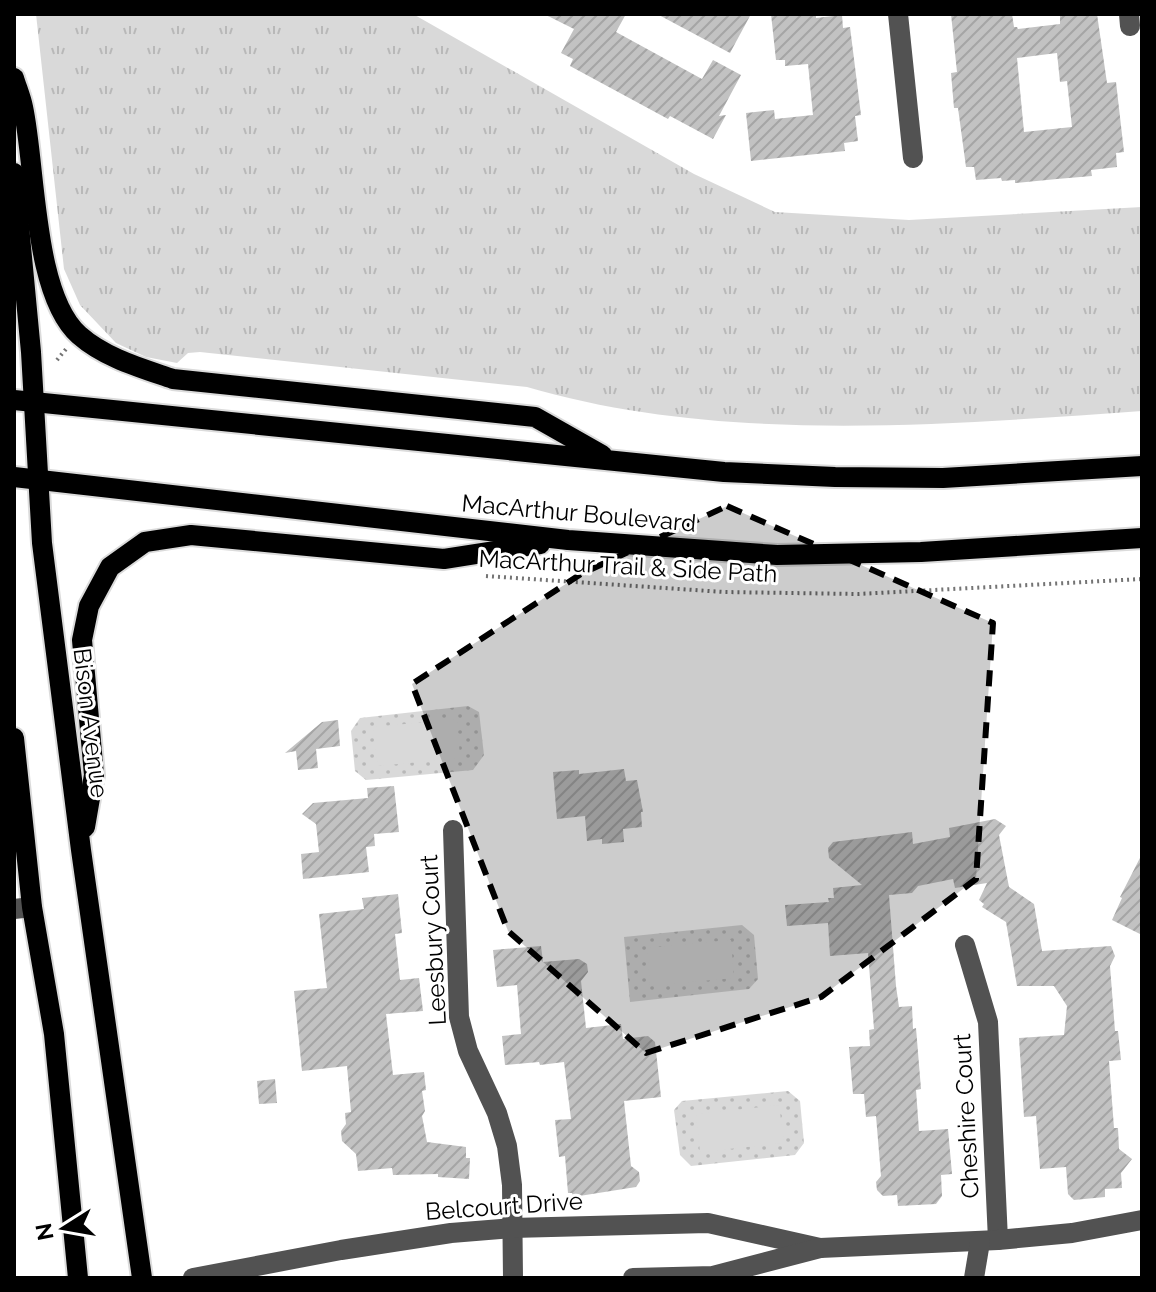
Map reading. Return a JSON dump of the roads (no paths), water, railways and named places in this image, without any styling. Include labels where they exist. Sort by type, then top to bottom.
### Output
[{"type":"main road","points":[[14,78],[23,106],[43,251],[54,294],[71,325],[93,344],[120,361],[173,379],[535,417],[609,459]]},
{"type":"main road","name":"Bison Avenue","points":[[14,173],[24,401],[38,481],[42,543],[81,850],[142,1278]]},
{"type":"main road","points":[[24,401],[724,472],[943,478],[1142,466]]},
{"type":"main road","name":"MacArthur Boulevard","points":[[14,477],[568,540],[777,555],[921,552],[1142,538]]},
{"type":"main road","points":[[81,850],[94,775],[82,640],[89,606],[110,567],[145,542],[191,535],[444,559],[568,540]]},
{"type":"main road","points":[[14,738],[23,908],[54,1034],[78,1278]]},
{"type":"street","points":[[898,14],[913,158]]},
{"type":"street","name":"Leesbury Court","points":[[453,830],[459,1017],[468,1051],[497,1113],[507,1146],[512,1185],[513,1278]]},
{"type":"street","name":"Cheshire Court","points":[[965,945],[988,1022],[989,1241],[974,1278]]},
{"type":"street","name":"Belcourt Drive","points":[[633,1278],[713,1276],[820,1248],[989,1241],[1072,1233],[1142,1220]]},
{"type":"street","name":"Belcourt Drive","points":[[193,1278],[341,1250],[451,1233],[512,1228],[708,1223],[820,1248]]}]
